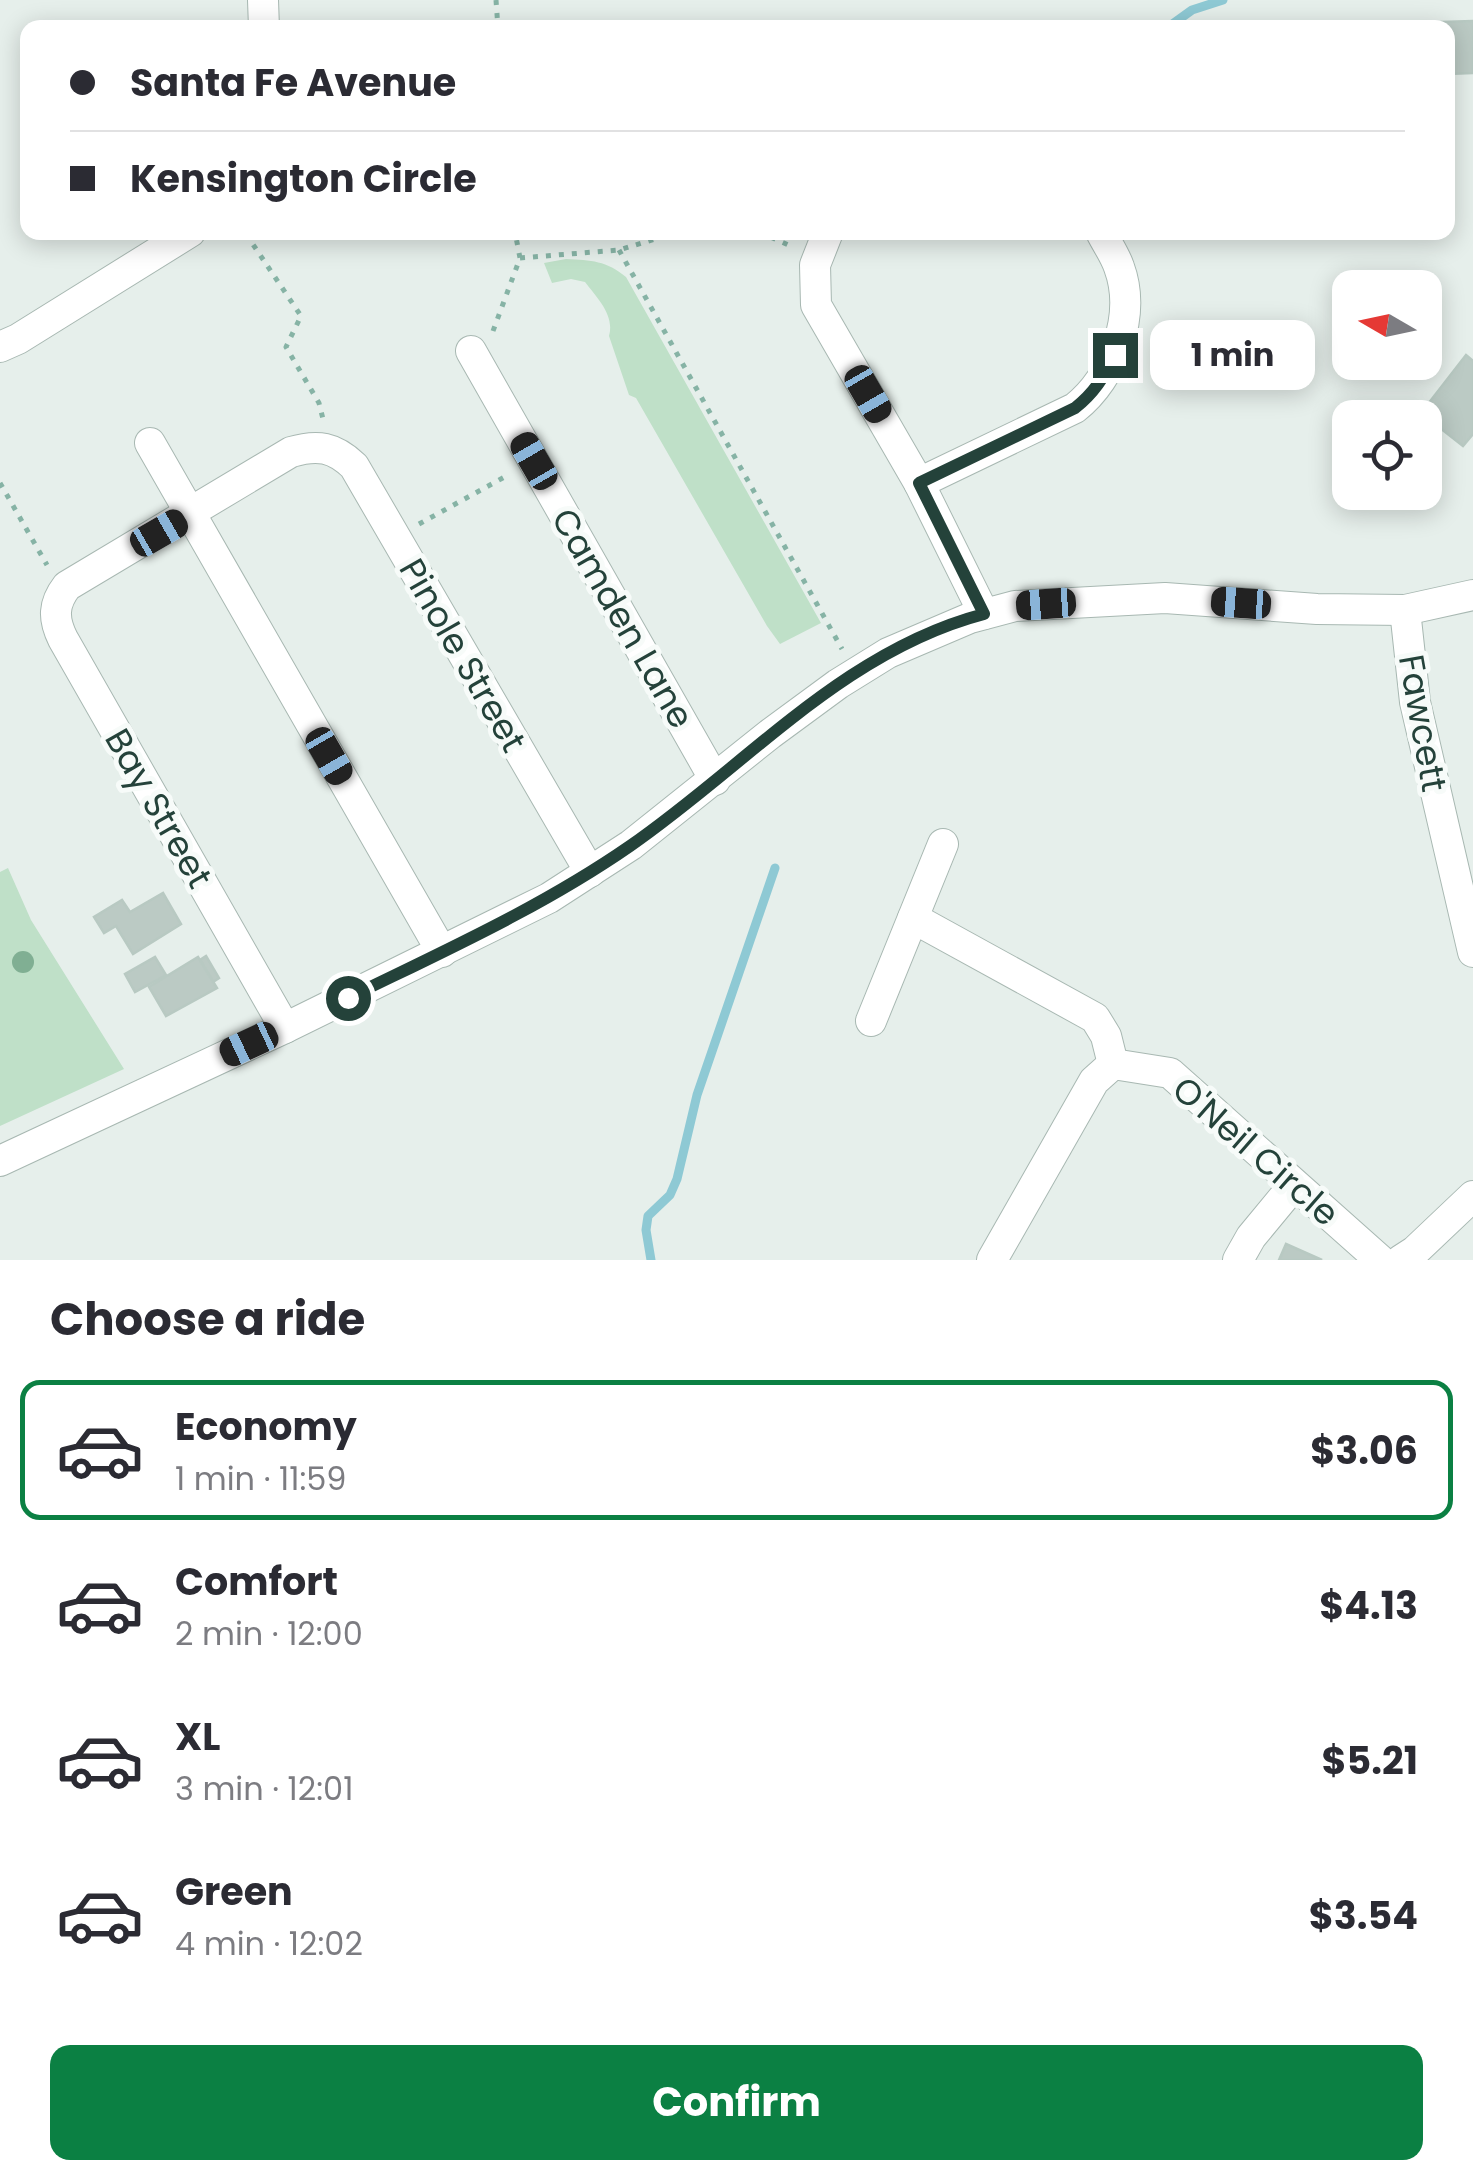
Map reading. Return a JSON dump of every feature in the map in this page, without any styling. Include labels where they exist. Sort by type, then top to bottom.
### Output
[{"type":"street","points":[[0,347],[18,340],[177,240]]},
{"type":"street","points":[[825,240],[814,265],[816,305],[919,483],[984,614]]},
{"type":"street","points":[[919,483],[1075,408],[1104,378],[1115,355],[1124,289],[1119,266],[1106,240]]},
{"type":"street","name":"Camden Lane","points":[[473,355],[715,780]]},
{"type":"street","points":[[150,443],[442,952]]},
{"type":"street","points":[[60,581],[190,515],[291,452],[327,447]]},
{"type":"street","name":"Pinole Street","points":[[327,447],[354,466],[590,872]]},
{"type":"street","name":"Bay Street","points":[[60,581],[55,608],[56,624],[63,639],[285,1028]]},
{"type":"street","points":[[0,1161],[550,898],[631,845],[784,723],[856,674],[924,636],[1016,606],[1165,598],[1317,609],[1405,610],[1473,596]]},
{"type":"street","name":"Fawcett","points":[[1405,610],[1415,702],[1473,952]]},
{"type":"street","points":[[871,1021],[943,844]]},
{"type":"street","points":[[913,918],[1095,1018],[1106,1036],[1114,1064],[1094,1081],[992,1260]]},
{"type":"street","name":"O'Neil Circle","points":[[1114,1064],[1170,1073],[1380,1260]]},
{"type":"street","points":[[1238,1260],[1251,1237],[1294,1185]]},
{"type":"street","points":[[1401,1260],[1473,1196]]},
{"type":"path","points":[[250,240],[301,316],[286,347],[319,403],[327,447]]},
{"type":"path","points":[[473,355],[490,338],[520,258],[517,240]]},
{"type":"path","points":[[520,258],[619,250],[652,240]]},
{"type":"path","points":[[619,250],[856,674]]},
{"type":"path","points":[[395,538],[534,461]]},
{"type":"path","points":[[0,483],[60,581]]},
{"type":"green space","points":[[566,259],[598,262],[626,277],[821,623],[780,644],[767,626],[636,398],[629,395],[609,336],[604,307],[585,282],[571,279],[552,283],[544,263]]},
{"type":"green space","points":[[8,868],[31,920],[124,1069],[0,1126],[0,872]]},
{"type":"building","points":[[1473,21],[1473,73],[1455,74],[1455,22]]},
{"type":"building","points":[[1466,355],[1473,361],[1473,434],[1463,446],[1442,430],[1442,400],[1431,400]]},
{"type":"building","points":[[163,893],[181,924],[133,954],[116,926],[104,933],[94,917],[122,900],[130,912]]},
{"type":"building","points":[[206,956],[219,978],[213,982],[200,960]]},
{"type":"building","points":[[155,957],[166,975],[135,992],[125,974]]},
{"type":"building","points":[[198,957],[217,988],[166,1016],[149,987]]},
{"type":"building","points":[[1286,1244],[1322,1260],[1279,1260]]},
{"type":"waterway","points":[[1178,20],[1192,10],[1223,0]]},
{"type":"waterway","points":[[651,1260],[648,1216],[670,1195],[677,1179],[697,1095],[775,868]]},
{"type":"route","points":[[348,998],[550,898],[631,845],[838,684],[924,636],[984,614],[919,483],[1075,408],[1104,378],[1115,355]]}]
